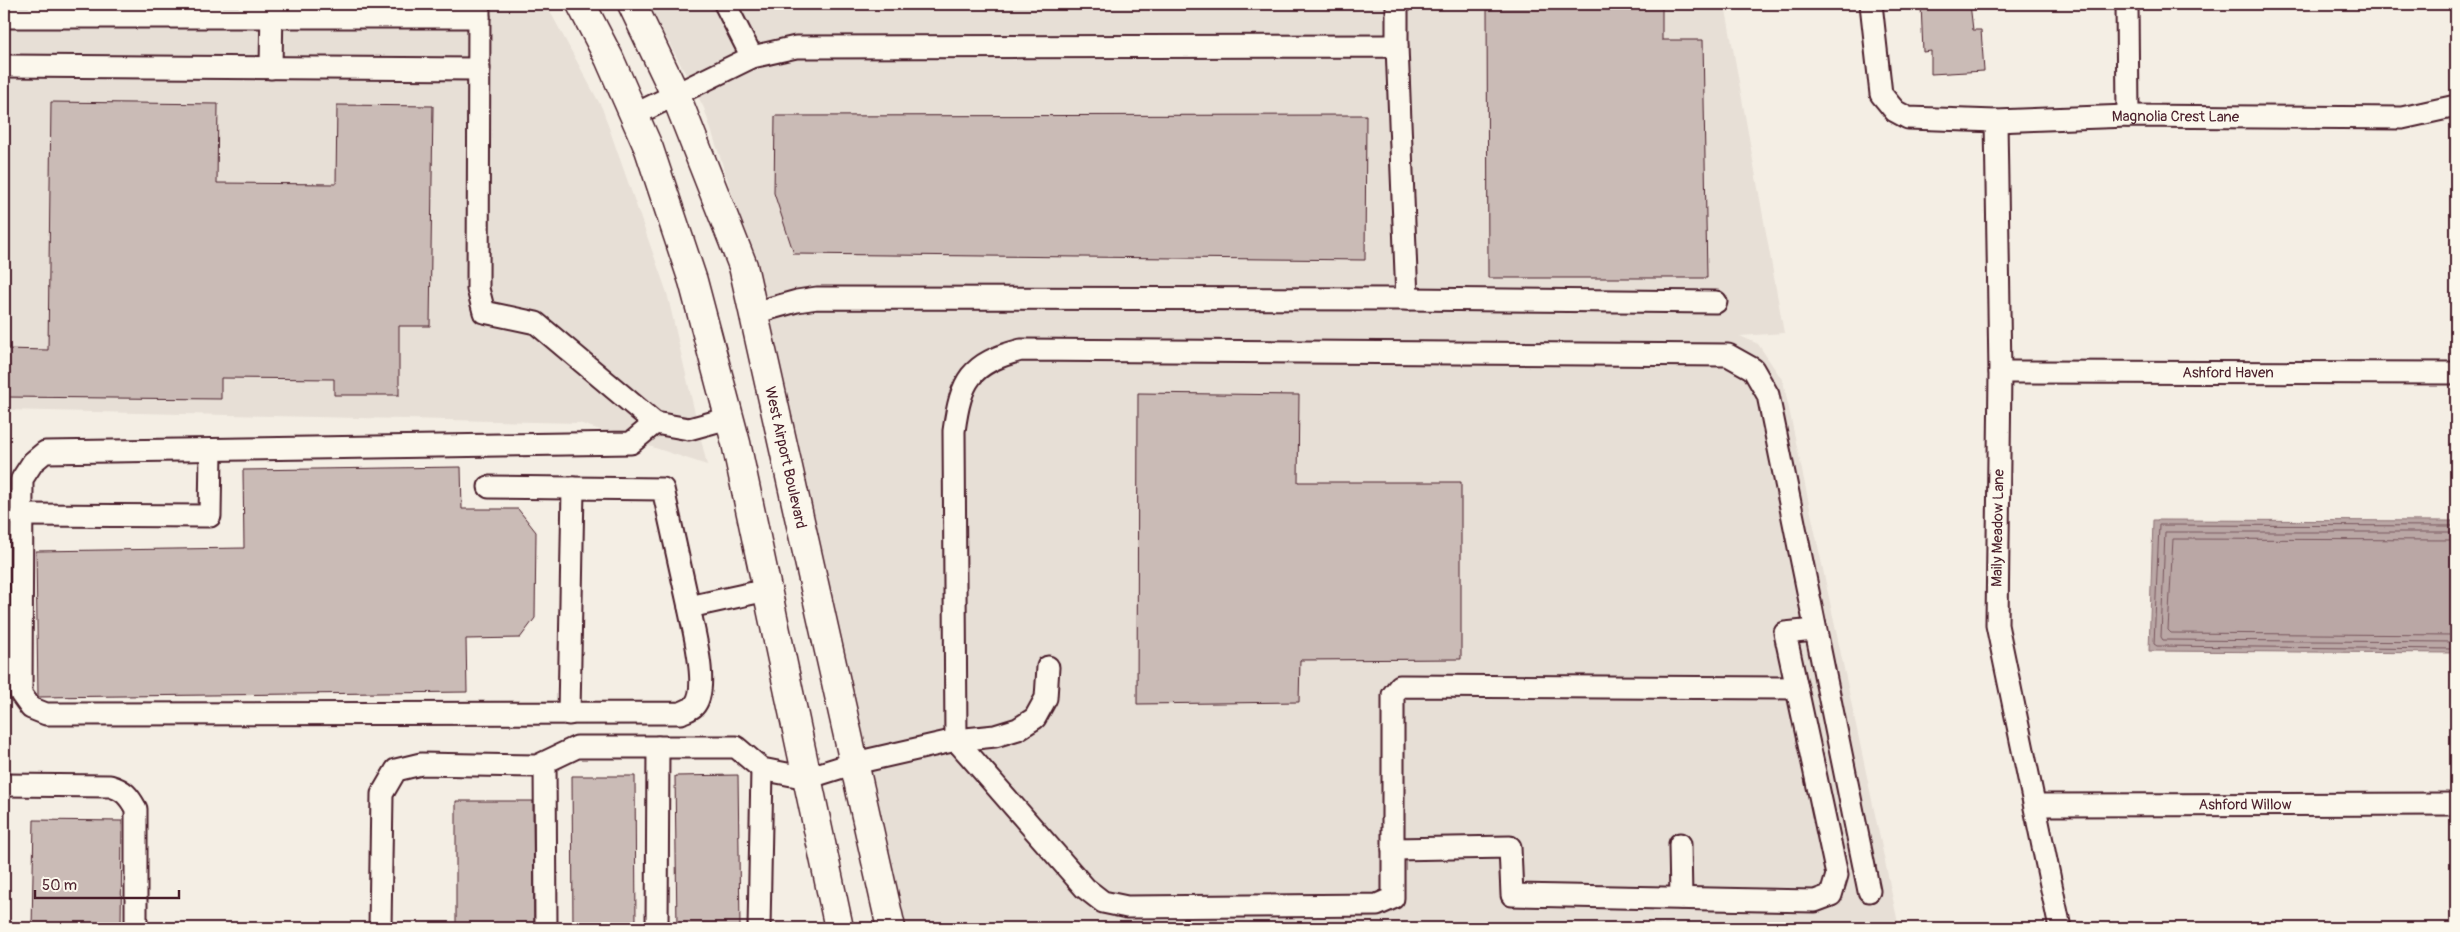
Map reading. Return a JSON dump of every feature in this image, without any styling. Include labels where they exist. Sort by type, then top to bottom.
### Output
[{"type":"main road","points":[[581,4],[609,58],[649,149],[693,281],[729,418],[839,928]]},
{"type":"main road","name":"West Airport Boulevard","points":[[632,4],[676,96],[743,266],[891,928]]},
{"type":"street","points":[[724,4],[752,57]]},
{"type":"street","points":[[1397,4],[1407,299]]},
{"type":"street","name":"Magnolia Crest Lane","points":[[1871,4],[1879,88],[1884,100],[1895,111],[1908,118],[1996,121],[2128,116],[2402,118],[2456,106]]},
{"type":"street","points":[[2127,4],[2128,116]]},
{"type":"street","points":[[271,68],[272,10]]},
{"type":"street","points":[[4,17],[272,10],[479,10],[478,289],[484,312],[536,323],[655,423],[689,429],[729,418]]},
{"type":"street","points":[[634,115],[752,57],[796,47],[1397,46]]},
{"type":"street","points":[[4,66],[479,69]]},
{"type":"street","name":"Maily Meadow Lane","points":[[1996,121],[2000,372],[1997,626],[2060,928]]},
{"type":"street","points":[[754,313],[797,301],[817,298],[1407,299],[1716,302]]},
{"type":"street","points":[[1797,688],[1400,686],[1393,695],[1393,898],[1378,905],[1127,907],[1103,902],[1085,888],[956,740],[954,430],[959,397],[974,372],[995,356],[1021,350],[1728,355],[1753,369],[1768,395],[1814,630],[1869,891]]},
{"type":"street","name":"Ashford Haven","points":[[2000,372],[2456,373]]},
{"type":"street","points":[[489,487],[663,489],[689,606],[700,667],[701,694],[694,707],[681,713],[46,714],[31,708],[20,694],[22,479],[34,462],[45,452],[631,443],[655,423]]},
{"type":"street","points":[[22,515],[210,516],[211,450]]},
{"type":"street","points":[[569,714],[573,488]]},
{"type":"street","points":[[689,606],[767,590]]},
{"type":"street","points":[[1393,849],[1510,846],[1512,895],[1815,901],[1831,895],[1837,875],[1785,633],[1814,630]]},
{"type":"street","points":[[380,928],[382,794],[396,770],[421,764],[537,766],[577,747],[736,747],[762,769],[807,778],[855,763],[956,740],[994,736],[1018,729],[1035,718],[1046,698],[1048,667]]},
{"type":"street","points":[[657,928],[658,748]]},
{"type":"street","points":[[544,763],[546,928]]},
{"type":"street","points":[[759,928],[762,769]]},
{"type":"street","points":[[4,785],[110,786],[120,789],[130,797],[136,809],[136,928]]},
{"type":"street","name":"Ashford Willow","points":[[2034,805],[2456,804]]},
{"type":"street","points":[[1680,844],[1681,898]]},
{"type":"shaded area","points":[[4,4],[546,4],[602,108],[667,293],[707,465],[579,423],[4,410]]},
{"type":"shaded area","points":[[648,4],[1725,4],[1784,333],[1740,336],[1758,344],[1783,381],[1898,923],[905,928],[773,330],[748,243],[704,108]]},
{"type":"water","points":[[2153,520],[2456,521],[2456,653],[2149,651]]},
{"type":"building","points":[[1487,4],[1662,4],[1662,40],[1703,40],[1707,278],[1488,278]]},
{"type":"building","points":[[1921,4],[1970,4],[1973,30],[1981,30],[1984,71],[1931,74],[1931,51],[1923,52]]},
{"type":"building","points":[[51,102],[218,104],[217,183],[336,184],[337,105],[433,106],[430,326],[399,326],[399,395],[334,395],[334,379],[221,378],[221,399],[4,397],[4,349],[48,350]]},
{"type":"building","points":[[1366,115],[1365,260],[794,254],[774,193],[775,116]]},
{"type":"building","points":[[1138,393],[1299,395],[1298,482],[1461,482],[1461,659],[1300,660],[1299,702],[1137,704]]},
{"type":"building","points":[[461,467],[462,509],[518,509],[536,532],[535,618],[520,638],[466,639],[467,692],[38,697],[36,551],[244,548],[243,470]]},
{"type":"building","points":[[738,775],[740,928],[677,928],[675,776]]},
{"type":"building","points":[[572,776],[635,776],[636,928],[573,928]]},
{"type":"building","points":[[456,801],[533,801],[534,928],[456,928]]},
{"type":"building","points":[[34,820],[122,821],[121,928],[32,928]]}]
